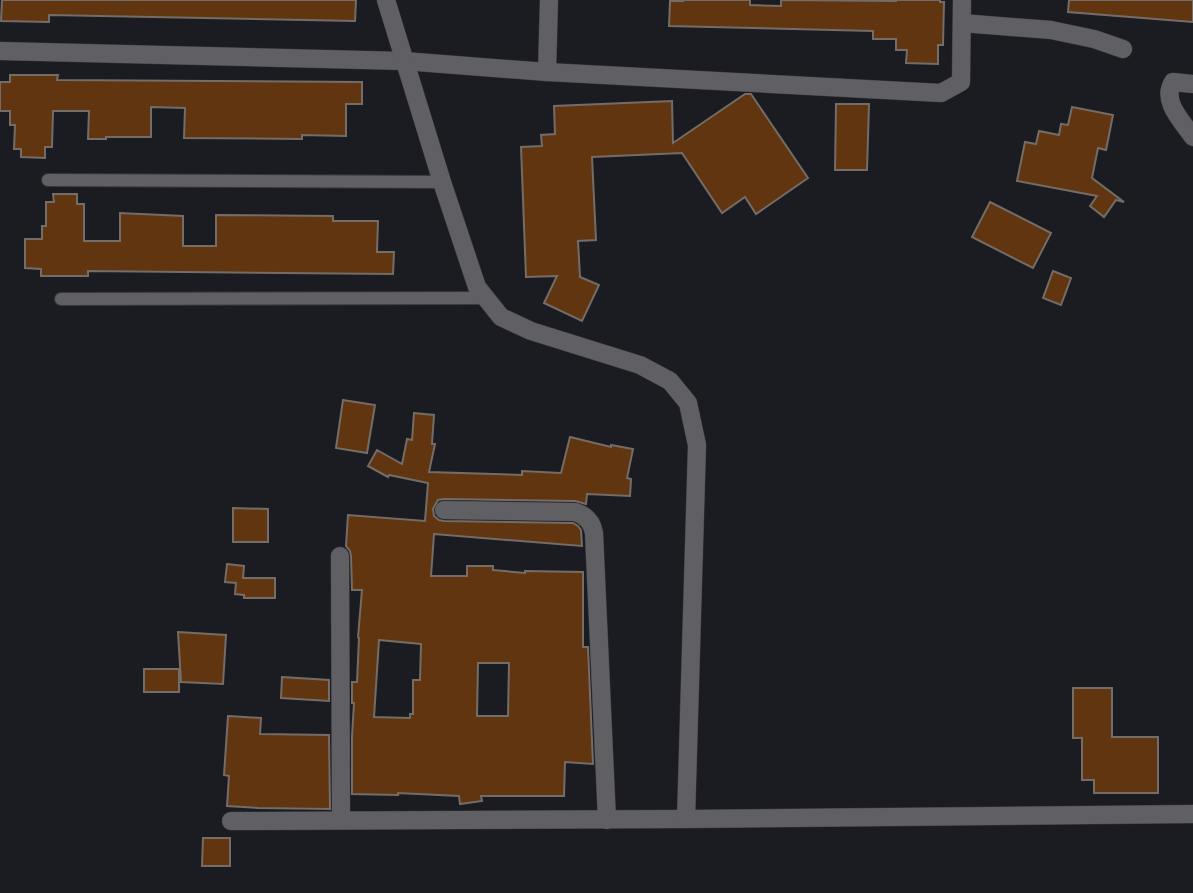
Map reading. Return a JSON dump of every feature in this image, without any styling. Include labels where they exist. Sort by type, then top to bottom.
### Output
[{"type":"street","points":[[386,0],[477,287],[501,317],[531,331],[640,365],[670,380],[688,403],[697,445],[686,819]]},
{"type":"street","points":[[547,72],[549,0]]},
{"type":"street","points":[[0,51],[404,61],[547,72],[941,93],[961,82],[962,0]]},
{"type":"street","points":[[962,23],[1052,30],[1123,49]]},
{"type":"street","points":[[1193,84],[1173,82],[1169,89],[1169,102],[1193,136]]},
{"type":"street","points":[[444,510],[575,512],[590,522],[594,533],[607,820]]},
{"type":"street","points":[[340,556],[341,821]]},
{"type":"street","points":[[231,821],[1193,814]]},
{"type":"lane","points":[[48,180],[442,181]]},
{"type":"lane","points":[[61,299],[486,298]]},
{"type":"building","points":[[2,0],[356,0],[355,21],[49,15],[49,22],[1,21]]},
{"type":"building","points":[[750,0],[750,5],[781,6],[781,0],[940,0],[944,2],[943,45],[938,45],[938,64],[906,63],[907,50],[896,50],[896,39],[873,39],[873,31],[669,26],[670,1]]},
{"type":"building","points":[[1069,0],[1193,0],[1193,22],[1068,12]]},
{"type":"building","points":[[10,75],[58,75],[57,80],[362,82],[362,104],[346,104],[346,136],[302,135],[302,139],[184,138],[185,108],[151,107],[151,137],[88,139],[89,111],[53,111],[52,147],[45,147],[45,158],[21,157],[21,149],[14,149],[15,125],[10,125],[10,111],[0,111],[0,82],[10,82]]},
{"type":"building","points":[[745,94],[751,94],[808,178],[756,214],[745,197],[722,213],[682,153],[592,157],[596,240],[578,241],[580,277],[599,285],[582,321],[544,303],[557,276],[526,277],[521,147],[542,146],[541,135],[555,134],[554,106],[672,101],[673,143]]},
{"type":"building","points":[[836,104],[869,104],[867,170],[835,170]]},
{"type":"building","points":[[1072,107],[1113,115],[1106,150],[1098,148],[1092,178],[1124,202],[1116,200],[1104,217],[1090,206],[1097,196],[1017,181],[1025,142],[1036,144],[1039,131],[1059,135],[1061,124],[1068,125]]},
{"type":"building","points":[[53,194],[77,194],[77,204],[84,204],[84,241],[120,241],[120,213],[183,216],[183,246],[216,246],[216,215],[333,216],[333,221],[378,221],[377,252],[394,252],[393,274],[88,271],[88,276],[41,276],[41,269],[25,268],[25,239],[42,239],[42,226],[46,226],[46,202],[54,202]]},
{"type":"building","points":[[990,202],[1051,233],[1033,268],[972,237]]},
{"type":"building","points":[[1053,271],[1071,278],[1061,305],[1043,298]]},
{"type":"building","points":[[343,400],[375,405],[367,453],[336,448]]},
{"type":"building","points":[[414,413],[434,415],[432,444],[435,444],[429,472],[522,475],[522,471],[561,473],[570,437],[611,447],[633,449],[627,478],[631,479],[630,496],[587,494],[586,504],[575,501],[444,499],[438,500],[433,509],[434,516],[444,521],[573,523],[581,530],[582,546],[434,534],[431,576],[467,576],[467,566],[493,566],[493,570],[525,573],[583,572],[583,647],[588,647],[593,764],[565,762],[564,796],[481,796],[482,801],[460,804],[459,796],[352,794],[352,682],[357,682],[362,590],[352,590],[351,556],[346,546],[348,515],[425,521],[428,483],[389,475],[388,477],[368,466],[377,450],[402,464],[407,439],[412,440]],"holes":[[[379,640],[421,644],[420,680],[413,680],[413,714],[410,714],[410,718],[374,717]],[[478,663],[509,663],[508,716],[477,716]]]},
{"type":"building","points":[[233,508],[268,509],[268,542],[233,542]]},
{"type":"building","points":[[227,564],[244,566],[243,578],[275,578],[275,598],[244,598],[244,595],[235,594],[236,583],[225,582]]},
{"type":"building","points":[[178,632],[226,635],[223,684],[181,682]]},
{"type":"building","points":[[144,669],[179,669],[179,692],[144,692]]},
{"type":"building","points":[[282,677],[329,680],[329,701],[281,698]]},
{"type":"building","points":[[1073,688],[1112,688],[1112,737],[1158,737],[1158,793],[1094,793],[1094,780],[1082,780],[1082,738],[1073,738]]},
{"type":"building","points":[[228,716],[261,718],[260,734],[329,735],[330,809],[227,806],[229,776],[224,775]]},
{"type":"building","points":[[203,838],[230,838],[230,866],[202,866]]}]
